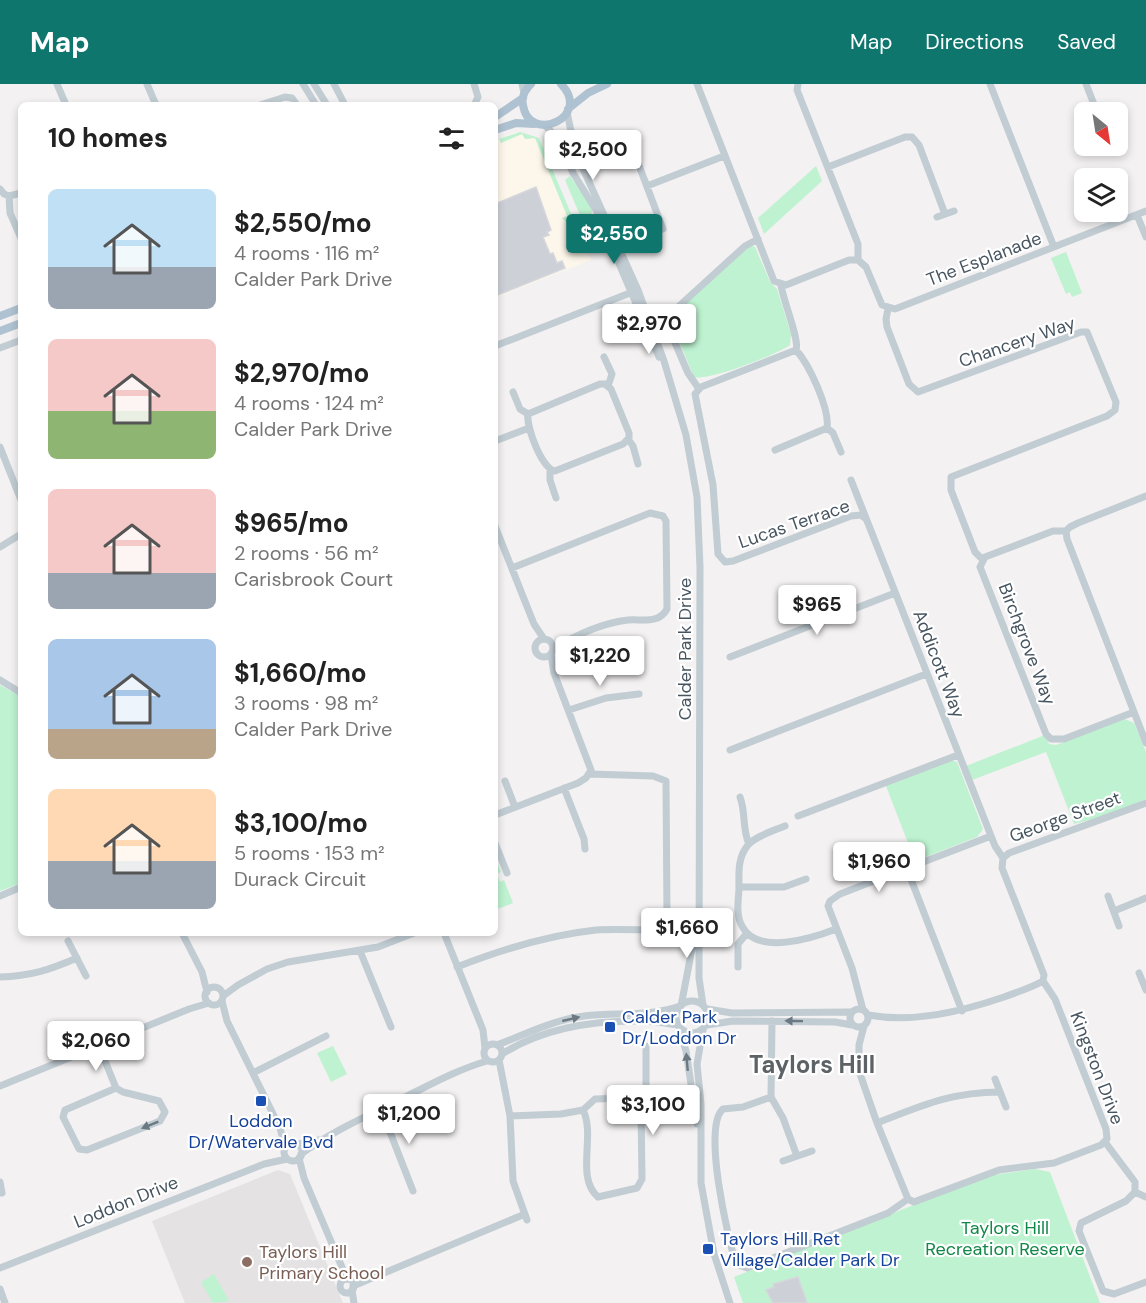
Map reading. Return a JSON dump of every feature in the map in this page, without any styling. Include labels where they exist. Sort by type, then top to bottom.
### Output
[{"type":"main road","points":[[498,114],[531,84]]},
{"type":"main road","points":[[561,84],[569,98],[568,111]]},
{"type":"main road","points":[[498,129],[516,123],[541,125],[560,120],[588,93],[607,84]]},
{"type":"main road","points":[[523,92],[525,114],[541,125]]},
{"type":"main road","points":[[0,316],[18,309]]},
{"type":"main road","points":[[0,331],[18,324]]},
{"type":"street","points":[[57,84],[65,102]]},
{"type":"street","points":[[147,84],[155,102]]},
{"type":"street","points":[[303,84],[314,102]]},
{"type":"street","points":[[314,84],[325,102]]},
{"type":"street","points":[[334,84],[343,102]]},
{"type":"street","points":[[474,84],[478,97],[476,102]]},
{"type":"street","points":[[697,84],[772,276],[781,285],[785,307],[798,340],[796,350],[809,369],[827,415],[827,428]]},
{"type":"street","points":[[798,84],[797,90],[858,244],[858,260]]},
{"type":"street","points":[[990,84],[1054,248]]},
{"type":"street","points":[[1086,84],[1093,102]]},
{"type":"street","points":[[269,102],[285,97],[292,98],[295,102]]},
{"type":"street","name":"Calder Park Drive","points":[[568,111],[575,151],[635,291],[674,393],[692,466],[700,530],[699,978],[705,1007]]},
{"type":"street","name":"Calder Park Drive","points":[[541,125],[557,137],[573,173],[602,216]]},
{"type":"street","points":[[828,167],[905,137],[912,137],[919,145],[945,214]]},
{"type":"street","points":[[632,147],[663,229]]},
{"type":"street","points":[[647,186],[724,156]]},
{"type":"street","points":[[0,189],[9,196],[18,194]]},
{"type":"street","points":[[9,196],[10,213],[18,231]]},
{"type":"street","points":[[937,217],[954,211]]},
{"type":"street","name":"The Esplanade","points":[[888,309],[898,308],[1146,211]]},
{"type":"street","points":[[1137,215],[1146,237]]},
{"type":"street","points":[[758,239],[745,246],[667,317],[668,324],[688,373],[699,389],[796,350]]},
{"type":"street","points":[[781,285],[849,260],[858,260],[866,267],[879,302],[888,309]]},
{"type":"street","points":[[498,345],[635,291]]},
{"type":"street","name":"Chancery Way","points":[[888,309],[886,323],[909,384],[918,393],[1081,332],[1087,332],[1116,402],[1115,410],[1107,416],[951,477],[951,490],[975,552],[982,559]]},
{"type":"street","points":[[0,348],[18,341]]},
{"type":"street","points":[[604,357],[612,374],[608,386]]},
{"type":"street","points":[[528,414],[600,384],[608,386],[629,432],[628,439],[635,451],[638,464]]},
{"type":"street","name":"Lucas Terrace","points":[[699,389],[695,396],[709,458],[718,554],[722,561],[733,561],[851,516],[861,515],[866,519]]},
{"type":"street","points":[[513,392],[520,409],[528,414]]},
{"type":"street","points":[[528,414],[529,428],[545,465],[550,471],[550,480],[556,498]]},
{"type":"street","points":[[498,440],[529,428]]},
{"type":"street","points":[[774,450],[827,428]]},
{"type":"street","points":[[827,428],[833,433],[841,452]]},
{"type":"street","points":[[550,471],[615,448],[628,439]]},
{"type":"street","points":[[0,447],[18,492]]},
{"type":"street","name":"Addicott Way","points":[[851,480],[958,755],[991,836],[1003,858]]},
{"type":"street","points":[[982,559],[1053,531],[1066,531],[1078,523],[1146,498]]},
{"type":"street","points":[[512,568],[650,513],[663,516],[666,521],[667,609],[663,616],[657,619],[627,620],[602,626],[546,647]]},
{"type":"street","points":[[1066,531],[1066,539],[1146,743]]},
{"type":"street","points":[[498,533],[534,624],[546,647],[591,765],[590,774]]},
{"type":"street","points":[[0,547],[18,536]]},
{"type":"street","points":[[12,541],[18,540]]},
{"type":"street","name":"Birchgrove Way","points":[[982,559],[980,567],[1046,734],[1051,739],[1064,739],[1134,712]]},
{"type":"street","points":[[730,657],[895,593]]},
{"type":"street","points":[[730,750],[926,674]]},
{"type":"street","points":[[0,680],[18,691]]},
{"type":"street","points":[[569,710],[606,698],[639,694]]},
{"type":"street","points":[[798,816],[958,755]]},
{"type":"street","points":[[457,968],[505,949],[553,937],[598,930],[657,930],[664,927],[667,919],[666,781],[664,778],[590,774],[578,783],[498,814]]},
{"type":"street","points":[[505,781],[515,807]]},
{"type":"street","points":[[564,788],[584,839],[585,849]]},
{"type":"street","points":[[740,797],[745,809],[745,835],[749,844]]},
{"type":"street","name":"George Street","points":[[1043,981],[1044,975],[1002,868],[1003,858],[1031,844],[1146,803]]},
{"type":"street","points":[[784,826],[749,844],[741,855],[738,916],[747,933],[763,941],[797,942],[836,929]]},
{"type":"street","points":[[771,1097],[743,1107],[723,1108],[717,1117],[717,1170],[722,1214],[736,1264],[747,1268],[888,1213],[908,1199],[859,1071],[859,1045],[865,1018],[852,968],[828,906],[830,901],[840,894],[991,836]]},
{"type":"street","points":[[498,850],[507,873]]},
{"type":"street","points":[[907,869],[962,1011]]},
{"type":"street","points":[[739,887],[784,887],[806,879]]},
{"type":"street","points":[[2,894],[18,888]]},
{"type":"street","points":[[1108,896],[1119,926]]},
{"type":"street","points":[[1114,911],[1146,898]]},
{"type":"street","name":"Calder Park Drive","points":[[681,1006],[700,909]]},
{"type":"street","points":[[738,967],[738,944],[747,933]]},
{"type":"street","points":[[184,936],[202,972],[208,999],[227,1021]]},
{"type":"street","points":[[0,1086],[189,1009],[267,969],[288,962],[378,947],[406,936]]},
{"type":"street","points":[[445,936],[483,1030],[487,1056],[502,1077]]},
{"type":"street","points":[[68,941],[86,976]]},
{"type":"street","points":[[360,951],[390,1027]]},
{"type":"street","points":[[0,977],[25,976],[42,972],[77,958]]},
{"type":"street","points":[[202,972],[220,993],[227,1021],[280,1128],[290,1146],[301,1156],[304,1178],[342,1272],[350,1284],[354,1303]]},
{"type":"street","points":[[1139,973],[1146,990]]},
{"type":"street","points":[[487,1056],[495,1045],[555,1022],[582,1016],[663,1012],[689,1001],[732,1013],[853,1011],[865,1018],[930,1016],[962,1011],[1043,981]]},
{"type":"street","name":"Kingston Drive","points":[[908,1199],[914,1202],[999,1170],[1054,1164],[1105,1142],[1106,1129],[1055,1000],[1043,981]]},
{"type":"street","points":[[858,991],[853,1011],[849,1017],[859,1045]]},
{"type":"street","points":[[208,999],[220,993]]},
{"type":"street","points":[[681,1006],[676,1015],[686,1051],[700,1138]]},
{"type":"street","points":[[705,1007],[709,1014],[697,1064],[701,1104],[701,1183],[706,1222],[730,1303]]},
{"type":"street","points":[[487,1056],[501,1057],[539,1036],[581,1025],[639,1021],[679,1026],[688,1033],[733,1021],[835,1022],[853,1026],[865,1018]]},
{"type":"street","points":[[772,1021],[771,1097],[783,1118],[798,1156]]},
{"type":"street","points":[[350,1284],[526,1217],[513,1181],[510,1116],[502,1077],[501,1057],[483,1030]]},
{"type":"street","points":[[253,1073],[326,1036]]},
{"type":"street","points":[[99,1046],[116,1088],[123,1092],[159,1101],[165,1112],[160,1121],[87,1150],[79,1149],[63,1116],[65,1110],[116,1088]]},
{"type":"street","points":[[636,1101],[646,1089],[646,1046]]},
{"type":"street","name":"Loddon Drive","points":[[0,1268],[264,1164],[301,1156],[321,1139],[487,1056]]},
{"type":"street","points":[[995,1079],[1006,1107]]},
{"type":"street","points":[[877,1122],[939,1099],[963,1093],[1000,1092]]},
{"type":"street","points":[[510,1116],[561,1114],[583,1110],[595,1098],[628,1098],[636,1101],[641,1109],[640,1184],[637,1188],[598,1197],[591,1188],[587,1168],[588,1120],[583,1110]]},
{"type":"street","points":[[381,1109],[414,1191]]},
{"type":"street","name":"Loddon Drive","points":[[264,1164],[290,1146],[321,1139]]},
{"type":"street","points":[[1105,1142],[1135,1182],[1135,1192],[1126,1201],[1081,1222],[1079,1230],[1103,1291],[1114,1294],[1146,1282]]},
{"type":"street","points":[[290,1146],[289,1160],[304,1178]]},
{"type":"street","points":[[783,1161],[812,1151]]},
{"type":"street","points":[[0,1182],[2,1193]]},
{"type":"street","points":[[1135,1192],[1146,1197]]},
{"type":"street","points":[[0,1289],[5,1303]]},
{"type":"shaded area","points":[[515,132],[538,140],[591,260],[498,297],[498,140]]},
{"type":"shaded area","name":"Taylors Hill Primary School","points":[[278,1170],[290,1174],[343,1303],[185,1303],[152,1221]]},
{"type":"green space","points":[[520,132],[539,138],[575,223],[567,223],[562,218],[567,216],[535,138],[525,139],[522,134],[501,143],[499,139]]},
{"type":"green space","points":[[816,166],[822,181],[764,234],[758,218]]},
{"type":"green space","points":[[570,176],[592,208],[590,216],[582,220],[565,180]]},
{"type":"green space","points":[[592,224],[600,227],[603,239],[598,249],[587,252],[578,231]]},
{"type":"green space","points":[[747,246],[755,247],[770,282],[777,289],[791,334],[790,345],[727,371],[694,377],[671,322],[672,315]]},
{"type":"green space","points":[[1066,252],[1082,293],[1072,297],[1070,292],[1066,294],[1051,258]]},
{"type":"green space","points":[[0,685],[18,695],[18,884],[0,891]]},
{"type":"green space","points":[[1125,719],[1134,723],[1146,752],[1146,799],[1108,815],[1074,824],[1046,752],[972,780],[966,766],[1045,735],[1049,744],[1056,745]]},
{"type":"green space","points":[[950,760],[957,762],[983,829],[977,837],[915,861],[886,786]]},
{"type":"green space","points":[[498,877],[500,882],[504,880],[513,903],[498,909]]},
{"type":"green space","points":[[333,1046],[347,1074],[331,1082],[317,1053]]},
{"type":"green space","name":"Taylors Hill Recreation Reserve","points":[[1035,1169],[1050,1172],[1100,1303],[743,1303],[734,1277],[986,1176]]},
{"type":"green space","points":[[214,1274],[229,1301],[213,1303],[201,1282]]},
{"type":"building","points":[[536,187],[551,230],[547,232],[549,235],[543,237],[550,254],[553,253],[557,263],[562,261],[565,268],[498,295],[498,203]]},
{"type":"building","points":[[798,1277],[807,1303],[773,1303],[766,1290],[774,1287],[773,1284]]},
{"type":"place","name":"Calder Park Dr/Loddon Dr","points":[[610,1027]]},
{"type":"place","name":"Loddon Dr/Watervale Bvd","points":[[261,1101]]},
{"type":"place","name":"Taylors Hill Ret Village/Calder Park Dr","points":[[708,1249]]},
{"type":"place","name":"Taylors Hill Primary School","points":[[247,1262]]},
{"type":"district","name":"Taylors Hill","points":[[812,1065]]}]
